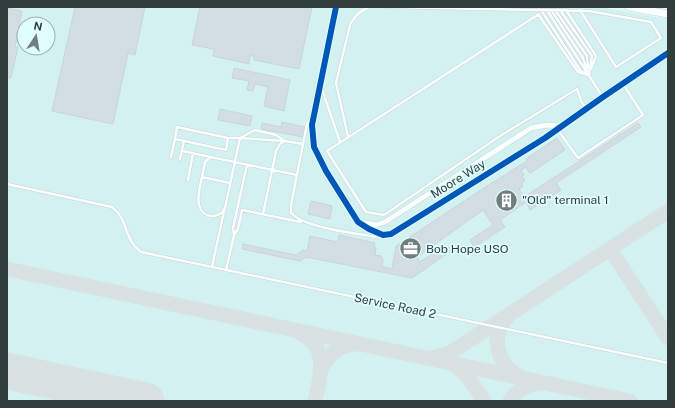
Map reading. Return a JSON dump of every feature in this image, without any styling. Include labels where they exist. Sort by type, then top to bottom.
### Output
[{"type":"main road","points":[[629,7],[668,14]]},
{"type":"street","points":[[336,7],[312,125],[314,147],[326,171],[358,222],[383,235]]},
{"type":"street","name":"Moore Way","points":[[383,235],[391,234],[545,138],[668,53]]},
{"type":"street","points":[[358,222],[376,225],[385,222],[531,128],[547,125],[559,127]]},
{"type":"lane","points":[[348,137],[338,99],[336,83],[350,25],[359,11],[370,7]]},
{"type":"lane","points":[[388,7],[580,10],[589,11],[651,22],[661,38],[616,67],[580,10]]},
{"type":"lane","points":[[536,10],[578,72],[589,75]]},
{"type":"lane","points":[[540,10],[580,70],[589,75]]},
{"type":"lane","points":[[547,10],[603,97]]},
{"type":"lane","points":[[551,10],[583,58],[589,75]]},
{"type":"lane","points":[[555,10],[587,56],[589,75]]},
{"type":"lane","points":[[560,10],[592,56],[589,75]]},
{"type":"lane","points":[[566,10],[596,56],[589,75]]},
{"type":"lane","points":[[539,14],[327,151],[366,212],[384,215],[500,136],[577,89],[581,101],[586,109]]},
{"type":"lane","points":[[559,127],[578,158],[643,115],[623,84]]},
{"type":"lane","points":[[320,85],[340,142]]},
{"type":"lane","points":[[312,224],[295,218],[291,213],[291,205],[307,124],[315,111]]},
{"type":"lane","points":[[171,157],[177,128],[228,138],[285,141],[303,144]]},
{"type":"lane","points":[[240,138],[255,130],[276,135],[285,141]]},
{"type":"lane","points":[[175,139],[226,150],[228,138]]},
{"type":"lane","points":[[212,268],[240,138]]},
{"type":"lane","points":[[180,159],[184,141]]},
{"type":"lane","points":[[263,214],[276,151],[280,144],[285,141]]},
{"type":"lane","points":[[182,151],[297,175]]},
{"type":"lane","points":[[188,180],[193,153]]},
{"type":"lane","points":[[210,157],[205,162],[198,201],[202,212],[207,215],[219,215],[225,208]]},
{"type":"lane","points":[[234,235],[233,228],[247,165]]},
{"type":"lane","points":[[202,177],[230,183]]},
{"type":"lane","name":"Service Road 2","points":[[7,184],[112,207],[121,215],[129,238],[134,247],[141,252],[668,364]]},
{"type":"lane","points":[[226,270],[234,235],[238,229],[242,210],[376,237],[383,235]]},
{"type":"shaded area","points":[[7,7],[600,7],[668,19],[668,401],[7,401]]},
{"type":"building","points":[[75,7],[145,7],[135,55],[128,53],[113,124],[52,111]]},
{"type":"building","points":[[200,7],[312,7],[299,69],[254,60],[254,56],[250,55],[249,64],[213,56],[214,49],[192,45]]},
{"type":"building","points":[[7,8],[22,11],[21,16],[16,16],[16,56],[11,78],[7,78]]},
{"type":"building","points":[[234,68],[290,80],[284,111],[264,106],[268,87],[255,84],[253,91],[247,90],[249,81],[232,78]]},
{"type":"building","points":[[220,109],[252,116],[250,126],[218,120]]},
{"type":"building","points":[[282,122],[305,127],[303,137],[261,129],[262,123],[281,127]]},
{"type":"building","name":"\"Old\" terminal 1","points":[[638,123],[641,127],[556,183],[561,190],[530,210],[526,202],[500,220],[505,227],[474,247],[470,240],[493,225],[483,210],[417,257],[420,262],[437,251],[439,254],[453,245],[455,248],[412,278],[306,257],[300,261],[242,249],[243,244],[296,255],[303,250],[307,251],[310,236],[338,242],[339,235],[375,243],[375,255],[381,256],[383,260],[382,267],[392,269],[396,246],[527,161],[526,159],[557,138],[565,150],[530,173],[526,167],[521,170],[525,181],[521,184],[523,187],[519,189],[524,197]]},
{"type":"building","points":[[311,201],[332,206],[330,219],[308,214]]},
{"type":"taxiway","points":[[432,358],[450,353],[668,211]]},
{"type":"taxiway","points":[[610,249],[668,338]]},
{"type":"taxiway","points":[[7,269],[630,401]]},
{"type":"taxiway","points":[[508,316],[502,324],[499,332],[498,349],[505,364],[511,371],[519,376]]},
{"type":"taxiway","points":[[300,333],[316,346],[321,363],[315,401]]},
{"type":"taxiway","points":[[321,370],[331,355],[339,349],[344,346],[356,344]]},
{"type":"taxiway","points":[[453,364],[465,373],[484,401]]},
{"type":"taxiway","points":[[510,401],[523,388],[540,383]]},
{"type":"runway","points":[[7,371],[146,401]]},
{"type":"cycle path","points":[[336,7],[312,125],[314,147],[326,171],[358,222],[383,235],[391,234],[545,138],[668,53]]},
{"type":"place","name":"\"Old\" terminal 1","points":[[506,200]]},
{"type":"place","name":"Bob Hope USO","points":[[410,249]]}]
